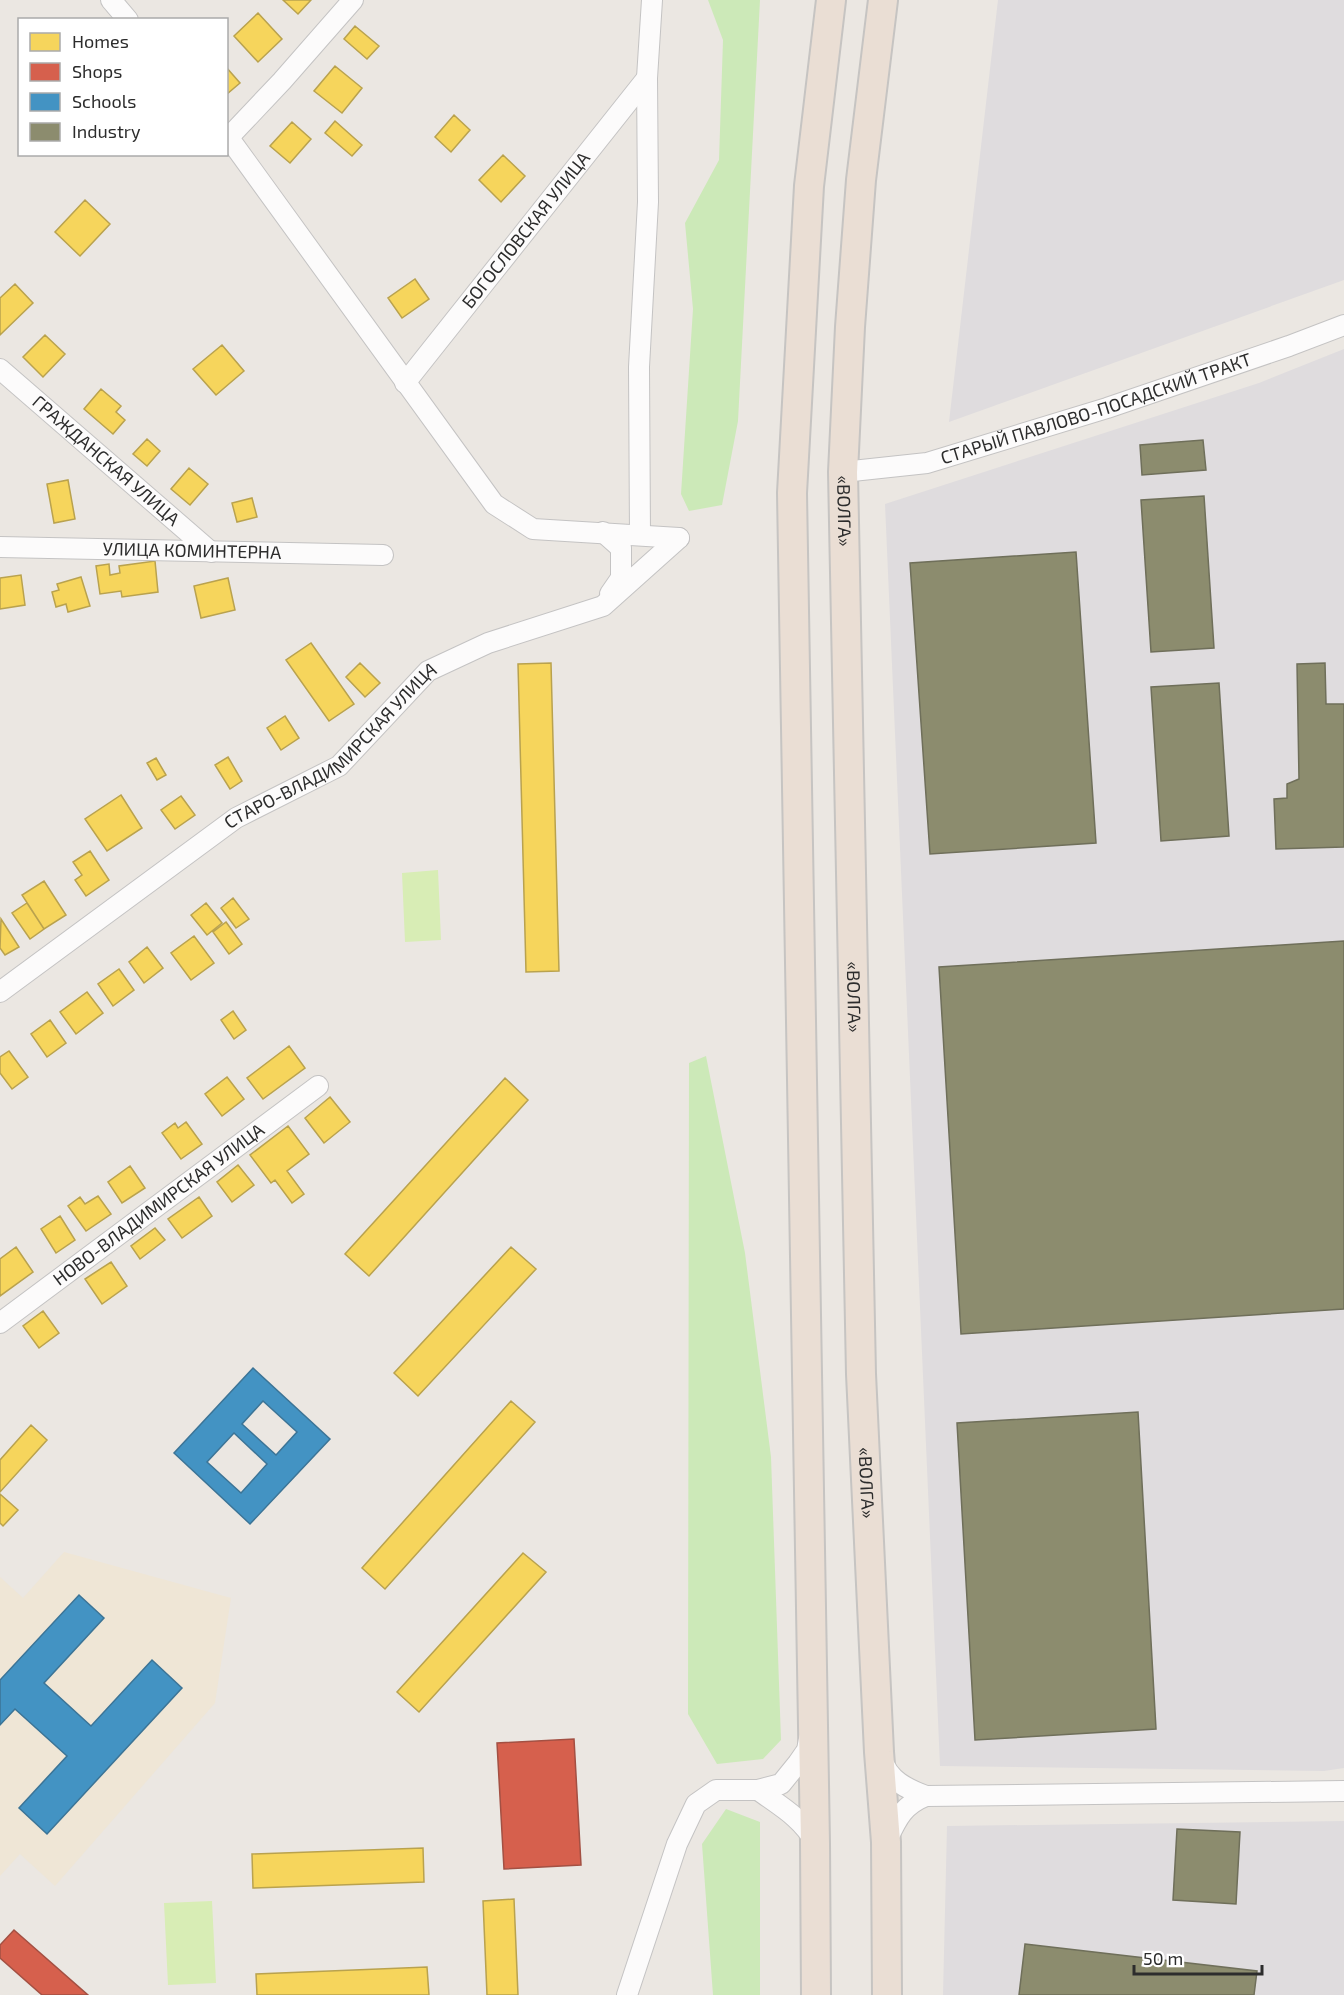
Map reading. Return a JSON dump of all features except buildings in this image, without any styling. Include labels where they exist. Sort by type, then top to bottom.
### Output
[{"type":"highway","points":[[816,1995],[792,493],[808,186],[831,0]]},
{"type":"highway","name":"«ВОЛГА»","points":[[883,0],[861,180],[850,327],[843,472],[861,1374],[879,1752],[886,1842],[887,1995]]},
{"type":"street","points":[[111,0],[126,18]]},
{"type":"street","points":[[353,0],[282,81],[228,135],[494,504],[533,529],[640,535],[639,368],[648,202],[647,78],[652,0]]},
{"type":"street","name":"БОГОСЛОВСКАЯ УЛИЦА","points":[[405,383],[647,78]]},
{"type":"street","name":"СТАРЫЙ ПАВЛОВО-ПОСАДСКИЙ ТРАКТ","points":[[843,472],[927,463],[1118,404],[1344,325]]},
{"type":"street","name":"ГРАЖДАНСКАЯ УЛИЦА","points":[[0,369],[211,552]]},
{"type":"street","points":[[603,532],[621,548],[621,578],[603,606]]},
{"type":"street","name":"СТАРО-ВЛАДИМИРСКАЯ УЛИЦА","points":[[0,992],[236,818],[339,766],[428,671],[488,643],[603,606],[679,538],[640,535]]},
{"type":"street","name":"УЛИЦА КОМИНТЕРНА","points":[[0,548],[383,555]]},
{"type":"street","name":"НОВО-ВЛАДИМИРСКАЯ УЛИЦА","points":[[0,1323],[318,1086]]},
{"type":"street","points":[[627,1995],[676,1844],[696,1804],[716,1790],[758,1790],[781,1784],[791,1774],[807,1750],[812,1728]]},
{"type":"street","points":[[879,1752],[884,1767],[896,1781],[926,1796]]},
{"type":"street","points":[[758,1790],[800,1821],[815,1843]]},
{"type":"street","points":[[886,1842],[902,1812],[913,1801],[926,1796],[1344,1791]]},
{"type":"shaded area","points":[[998,0],[1344,0],[1344,280],[949,422]]},
{"type":"shaded area","points":[[1344,349],[1344,1768],[1324,1771],[940,1766],[885,504],[1259,383]]},
{"type":"shaded area","points":[[64,1552],[231,1598],[215,1703],[55,1886],[20,1854],[0,1876],[0,1577],[23,1598]]},
{"type":"shaded area","points":[[1344,1821],[1344,1995],[943,1995],[947,1826]]},
{"type":"green space","points":[[708,0],[760,0],[738,421],[722,505],[689,511],[681,494],[693,309],[685,223],[719,160],[723,40]]},
{"type":"green space","points":[[438,870],[441,940],[405,942],[402,873]]},
{"type":"green space","points":[[706,1056],[745,1253],[771,1457],[781,1740],[763,1759],[717,1764],[688,1714],[689,1063]]},
{"type":"green space","points":[[726,1809],[760,1822],[760,1995],[713,1995],[702,1844]]},
{"type":"green space","points":[[212,1901],[216,1983],[168,1985],[164,1903]]}]
